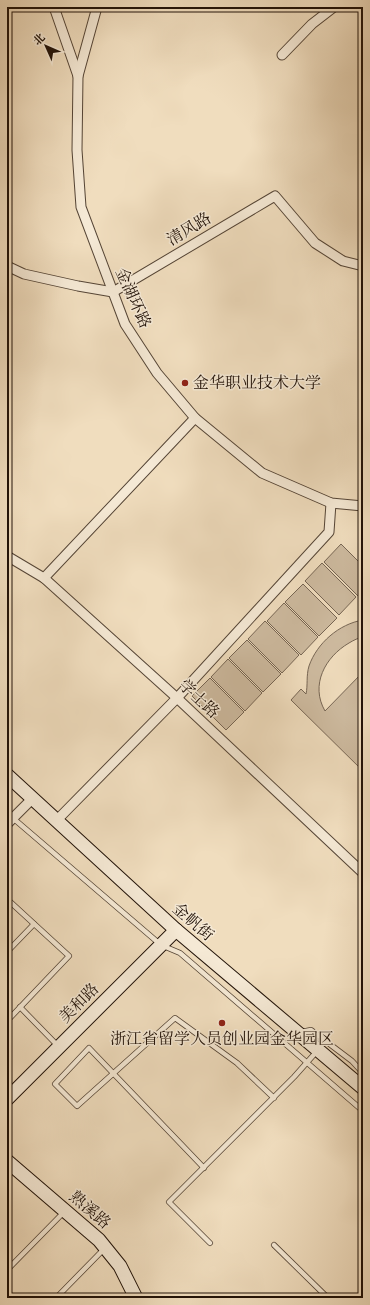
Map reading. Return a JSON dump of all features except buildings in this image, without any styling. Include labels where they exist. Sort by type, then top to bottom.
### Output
[{"type":"street","points":[[54,7],[78,76]]},
{"type":"street","name":"金湖环路","points":[[97,7],[78,76],[77,150],[81,207],[125,324],[153,367],[195,418],[262,474],[331,503],[363,506]]},
{"type":"street","points":[[282,55],[312,24],[334,7]]},
{"type":"street","name":"清风路","points":[[112,292],[275,196],[315,243],[343,261],[363,266]]},
{"type":"street","points":[[7,266],[24,274],[112,292]]},
{"type":"street","points":[[44,578],[195,418]]},
{"type":"street","points":[[57,820],[177,698],[329,532],[331,503]]},
{"type":"street","name":"学士路","points":[[7,556],[44,578],[177,698],[363,873]]},
{"type":"street","name":"金帆街","points":[[7,775],[176,930],[363,1088]]},
{"type":"street","points":[[9,818],[33,798]]},
{"type":"street","name":"美和路","points":[[7,1099],[176,930]]},
{"type":"street","name":"熟溪路","points":[[7,1161],[100,1240],[120,1266],[136,1298]]},
{"type":"lane","points":[[9,818],[161,945],[180,953],[363,1111]]},
{"type":"lane","points":[[7,899],[69,956],[7,1021]]},
{"type":"lane","points":[[7,952],[34,924]]},
{"type":"lane","points":[[20,1007],[59,1047]]},
{"type":"lane","points":[[204,1168],[113,1073],[89,1048],[55,1084],[77,1106],[113,1073],[175,1018],[237,1063],[274,1098]]},
{"type":"lane","points":[[298,1033],[311,1030],[352,1061],[363,1073]]},
{"type":"lane","points":[[210,1243],[169,1202],[274,1098],[318,1050]]},
{"type":"lane","points":[[7,1270],[65,1211]]},
{"type":"lane","points":[[274,1245],[328,1298]]},
{"type":"lane","points":[[56,1298],[106,1248]]},
{"type":"shaded area","points":[[341,544],[363,566],[363,590],[358,596],[324,562]]},
{"type":"shaded area","points":[[322,563],[356,597],[339,615],[305,581]]},
{"type":"shaded area","points":[[303,584],[337,618],[319,636],[285,602]]},
{"type":"shaded area","points":[[284,603],[318,637],[301,655],[267,621]]},
{"type":"shaded area","points":[[363,620],[363,637],[349,643],[333,656],[322,672],[319,691],[325,711],[363,672],[363,771],[291,700],[301,689],[306,694],[309,666],[323,642],[337,630],[354,622]]},
{"type":"shaded area","points":[[265,621],[299,655],[282,673],[248,639]]},
{"type":"shaded area","points":[[247,640],[281,674],[263,692],[229,658]]},
{"type":"shaded area","points":[[228,659],[262,693],[245,711],[211,677]]},
{"type":"shaded area","points":[[210,678],[244,712],[226,730],[192,696]]},
{"type":"place","name":"金华职业技术大学","points":[[185,383]]},
{"type":"place","name":"浙江省留学人员创业园金华园区","points":[[222,1023]]}]
